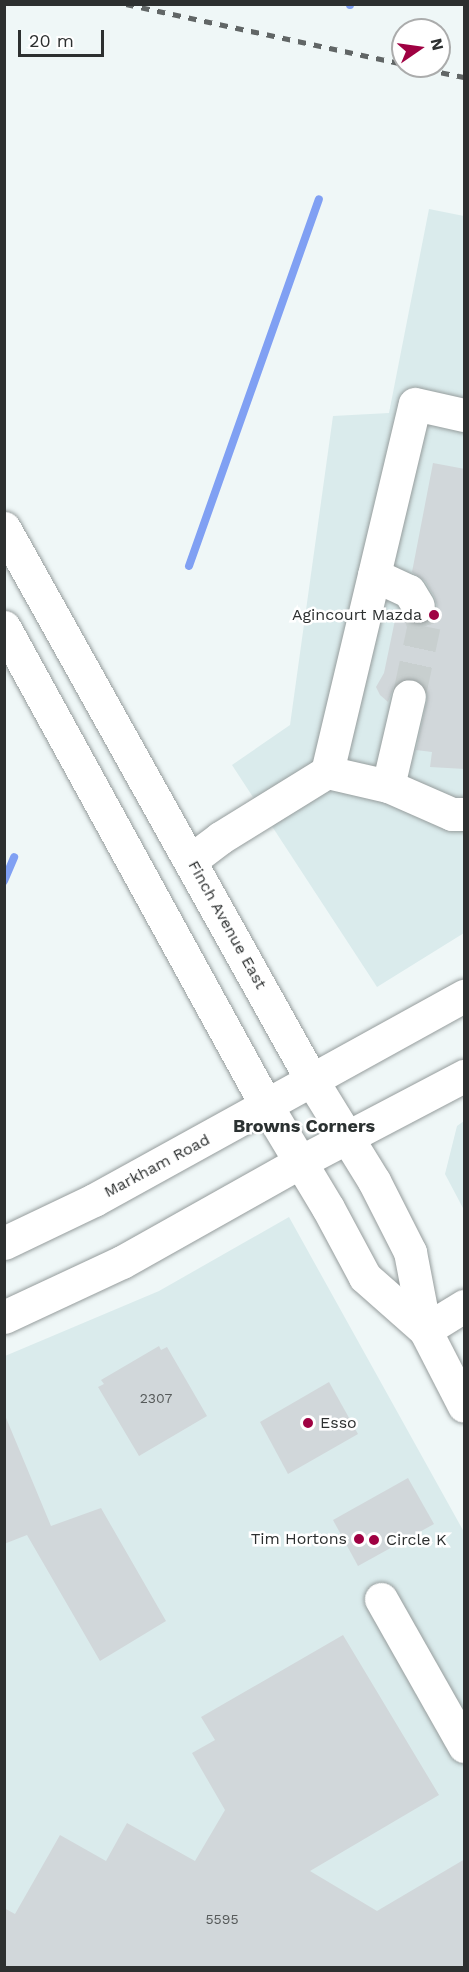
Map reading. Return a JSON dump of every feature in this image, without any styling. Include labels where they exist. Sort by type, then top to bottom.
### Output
[{"type":"main road","points":[[327,772],[415,404],[465,415]]},
{"type":"main road","name":"Finch Avenue East","points":[[4,528],[311,1079],[374,1181],[410,1252],[425,1330],[465,1406]]},
{"type":"main road","points":[[374,574],[409,591],[418,606]]},
{"type":"main road","name":"Finch Avenue East","points":[[4,627],[266,1105],[365,1277],[425,1330]]},
{"type":"main road","points":[[388,786],[409,696]]},
{"type":"main road","points":[[191,860],[220,838],[327,772],[388,786],[452,814],[465,814]]},
{"type":"main road","name":"Markham Road","points":[[4,1243],[94,1200],[465,996]]},
{"type":"main road","points":[[4,1317],[122,1262],[300,1162],[348,1140],[465,1076]]},
{"type":"main road","points":[[425,1330],[465,1306]]},
{"type":"main road","points":[[381,1599],[465,1746]]},
{"type":"shaded area","points":[[429,209],[464,216],[464,933],[377,987],[232,765],[290,725],[333,416],[389,413]]},
{"type":"shaded area","points":[[464,1121],[464,1210],[445,1174],[457,1126]]},
{"type":"shaded area","points":[[289,1217],[464,1532],[464,1967],[5,1968],[5,1356],[159,1291]]},
{"type":"building","name":"Agincourt Mazda","points":[[433,463],[465,469],[465,769],[430,767],[432,752],[416,750],[427,700],[427,690],[422,683],[414,678],[403,678],[395,684],[388,702],[380,695],[376,687],[384,673],[395,620],[402,616],[409,623],[419,625],[428,622],[435,615],[437,605],[434,596],[425,581],[412,572]]},
{"type":"building","points":[[159,1346],[161,1350],[167,1347],[207,1416],[139,1456],[98,1387],[104,1384],[101,1380]]},
{"type":"building","points":[[329,1382],[358,1434],[288,1474],[260,1422]]},
{"type":"building","points":[[4,1413],[51,1526],[101,1508],[166,1621],[100,1661],[27,1535],[4,1544]]},
{"type":"building","name":"Circle K","points":[[408,1478],[434,1524],[358,1566],[333,1520]]},
{"type":"building","points":[[343,1635],[439,1795],[310,1871],[377,1911],[465,1859],[465,1968],[4,1968],[4,1908],[15,1914],[60,1835],[106,1861],[127,1823],[195,1861],[225,1810],[192,1753],[215,1740],[201,1717]]},
{"type":"waterway","points":[[189,566],[319,199]]},
{"type":"waterway","points":[[4,881],[14,857]]},
{"type":"tunnel","points":[[409,696],[424,626],[418,606]]},
{"type":"railway","points":[[126,4],[391,61]]},
{"type":"railway","points":[[451,74],[464,77]]},
{"type":"place","name":"Agincourt Mazda","points":[[434,615]]},
{"type":"place","name":"Esso","points":[[308,1423]]},
{"type":"place","name":"Tim Hortons","points":[[359,1539]]},
{"type":"place","name":"Circle K","points":[[374,1540]]},
{"type":"district","name":"Browns Corners","points":[[304,1126]]}]
